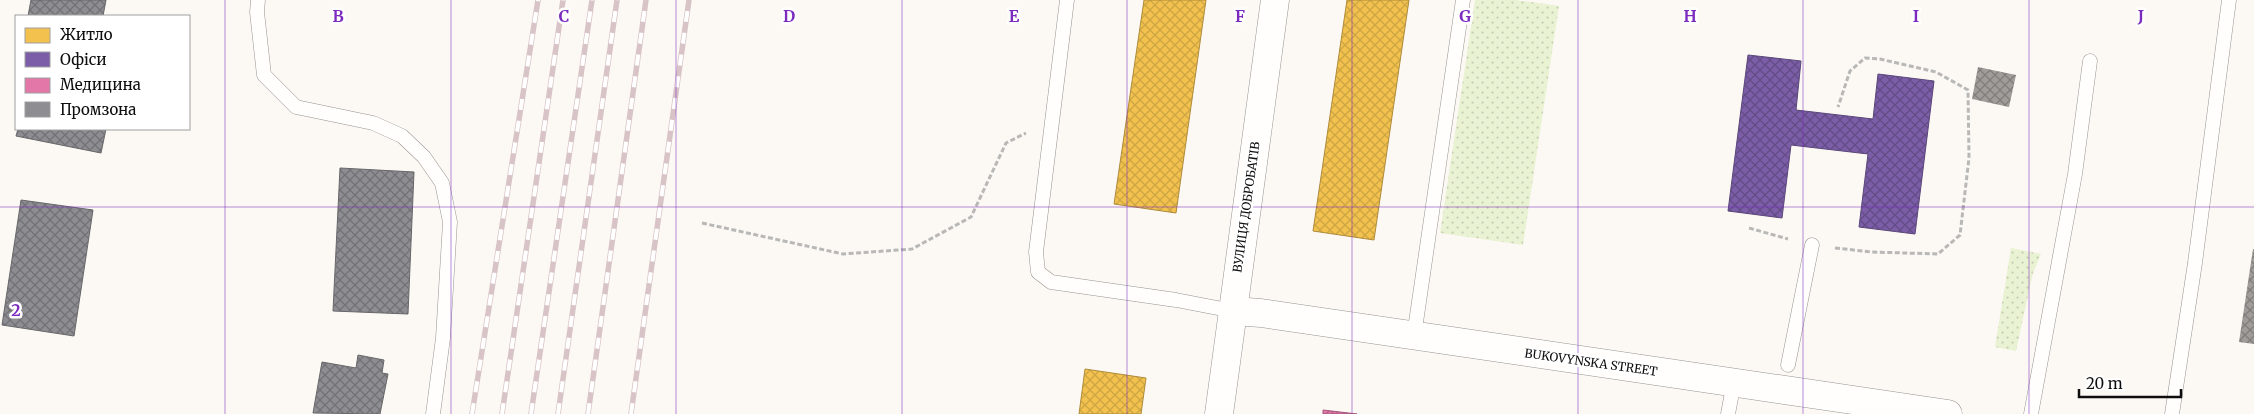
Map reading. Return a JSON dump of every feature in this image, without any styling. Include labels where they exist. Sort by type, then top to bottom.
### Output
[{"type":"street","name":"ВУЛИЦЯ ДОБРОБАТІВ","points":[[1219,414],[1275,0]]},
{"type":"street","name":"BUKOVYNSKA STREET","points":[[1233,311],[1262,313],[1734,382],[1881,409],[1948,414]]},
{"type":"lane","points":[[258,0],[257,12],[264,74],[296,107],[372,123],[402,136],[424,157],[442,183],[450,222],[443,338],[433,414]]},
{"type":"lane","points":[[1067,0],[1036,252],[1038,272],[1051,282],[1233,311]]},
{"type":"lane","points":[[1414,336],[1463,0]]},
{"type":"lane","points":[[2172,414],[2195,263],[2229,0]]},
{"type":"lane","points":[[2031,414],[2075,174],[2090,61]]},
{"type":"lane","points":[[1788,365],[1812,245]]},
{"type":"lane","points":[[1728,414],[1734,382]]},
{"type":"path","points":[[1749,228],[1812,245],[1872,252],[1938,254],[1960,235],[1969,158],[1968,90],[1936,72],[1880,59],[1865,58],[1850,71],[1838,107]]},
{"type":"path","points":[[702,223],[843,254],[912,249],[971,217],[1006,143],[1054,117]]},
{"type":"green space","points":[[1475,0],[1516,0],[1559,6],[1523,245],[1440,233]]},
{"type":"green space","points":[[2011,248],[2041,254],[2033,273],[2016,351],[1995,347]]},
{"type":"building: Житло","points":[[1144,0],[1206,0],[1176,213],[1114,204]]},
{"type":"building: Житло","points":[[1347,0],[1409,0],[1374,240],[1313,231]]},
{"type":"building: Житло","points":[[1085,369],[1146,378],[1141,414],[1079,414]]},
{"type":"building: Офіси","points":[[1748,55],[1801,61],[1796,110],[1873,119],[1878,74],[1934,81],[1915,234],[1859,227],[1868,154],[1791,145],[1782,218],[1728,211]]},
{"type":"building: Медицина","points":[[1323,410],[1357,414],[1323,414]]},
{"type":"building: Промзона","points":[[31,0],[106,0],[103,15],[28,15]]},
{"type":"building: Промзона","points":[[18,130],[106,130],[101,153],[16,136]]},
{"type":"building: Промзона","points":[[340,168],[414,172],[408,314],[333,311]]},
{"type":"building: Промзона","points":[[21,200],[93,210],[74,336],[2,325]]},
{"type":"building: Промзона","points":[[358,355],[384,360],[382,373],[388,374],[380,414],[313,413],[322,362],[356,368]]},
{"type":"building: Інше","points":[[1978,67],[2016,75],[2009,107],[1972,99]]},
{"type":"building: Інше","points":[[2254,249],[2254,344],[2239,342]]},
{"type":"railway","points":[[472,414],[538,0]]},
{"type":"railway","points":[[502,414],[563,0]]},
{"type":"railway","points":[[531,414],[592,0]]},
{"type":"railway","points":[[558,414],[617,0]]},
{"type":"railway","points":[[588,414],[646,0]]},
{"type":"railway","points":[[631,414],[689,0]]}]
